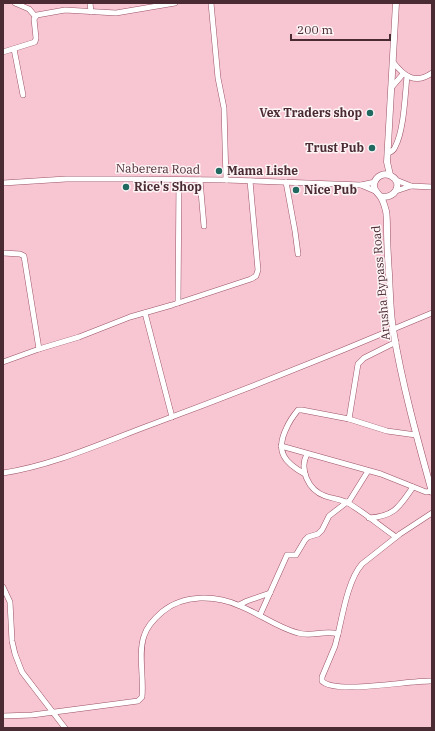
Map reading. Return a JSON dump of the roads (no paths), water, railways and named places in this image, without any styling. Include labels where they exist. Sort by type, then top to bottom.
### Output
[{"type":"main road","points":[[390,176],[387,162],[396,3]]},
{"type":"main road","points":[[375,190],[375,182],[387,162]]},
{"type":"main road","points":[[379,176],[383,174],[396,180],[396,191]]},
{"type":"main road","name":"Arusha Bypass Road","points":[[375,190],[380,196],[386,212],[393,329],[399,362],[416,435],[432,492]]},
{"type":"main road","name":"Arusha Bypass Road","points":[[386,212],[391,196],[396,191]]},
{"type":"main road","points":[[380,196],[388,198],[391,196]]},
{"type":"street","points":[[3,52],[35,42],[36,38],[35,16],[29,9],[15,3]]},
{"type":"street","points":[[90,3],[91,12]]},
{"type":"street","points":[[35,16],[61,11],[116,13],[152,5],[175,3]]},
{"type":"street","points":[[212,3],[218,78],[224,108],[226,180]]},
{"type":"street","points":[[14,48],[22,95]]},
{"type":"street","points":[[393,62],[405,75],[414,79],[420,79],[432,73]]},
{"type":"street","points":[[391,88],[405,75]]},
{"type":"street","points":[[388,153],[395,149],[402,121],[405,75]]},
{"type":"street","name":"Naberera Road","points":[[3,183],[66,179],[226,180],[361,185],[375,182]]},
{"type":"street","points":[[178,303],[179,180]]},
{"type":"street","points":[[200,180],[204,226]]},
{"type":"street","points":[[396,180],[411,186],[432,187]]},
{"type":"street","points":[[3,362],[79,337],[130,317],[178,303],[256,276],[258,270],[250,181]]},
{"type":"street","points":[[286,182],[298,254]]},
{"type":"street","name":"Naberera Road","points":[[361,185],[375,190]]},
{"type":"street","points":[[396,191],[411,186]]},
{"type":"street","points":[[3,253],[20,254],[24,256],[39,349]]},
{"type":"street","points":[[3,473],[25,469],[75,453],[172,417],[432,312]]},
{"type":"street","points":[[145,313],[172,417]]},
{"type":"street","points":[[349,419],[356,387],[358,364],[364,358],[396,342]]},
{"type":"street","points":[[305,474],[288,463],[284,457],[281,446],[283,435],[287,426],[298,410],[349,419],[387,431],[416,435]]},
{"type":"street","points":[[281,446],[381,474],[426,492],[432,492]]},
{"type":"street","points":[[307,454],[304,464],[305,474],[313,489],[325,496],[348,503],[396,537]]},
{"type":"street","points":[[260,615],[287,555],[296,555],[308,537],[318,534],[322,530],[329,516],[348,503],[368,471]]},
{"type":"street","points":[[369,518],[380,517],[393,512],[413,487]]},
{"type":"street","points":[[432,513],[396,537],[362,564],[358,569],[348,596],[335,646],[322,677],[322,682],[326,685],[368,687],[432,681]]},
{"type":"street","points":[[3,587],[10,602],[12,640],[18,663],[22,672],[65,728]]},
{"type":"street","points":[[239,605],[270,594]]},
{"type":"street","points":[[3,716],[32,715],[138,701],[141,699],[143,637],[147,628],[174,603],[193,598],[203,598],[239,605],[299,634],[322,632],[338,634]]},
{"type":"place","name":"Vex Traders shop","points":[[370,113]]},
{"type":"place","name":"Trust Pub","points":[[372,148]]},
{"type":"place","name":"Mama Lishe","points":[[219,171]]},
{"type":"place","name":"Rice's Shop","points":[[126,187]]},
{"type":"place","name":"Nice Pub","points":[[296,190]]}]
